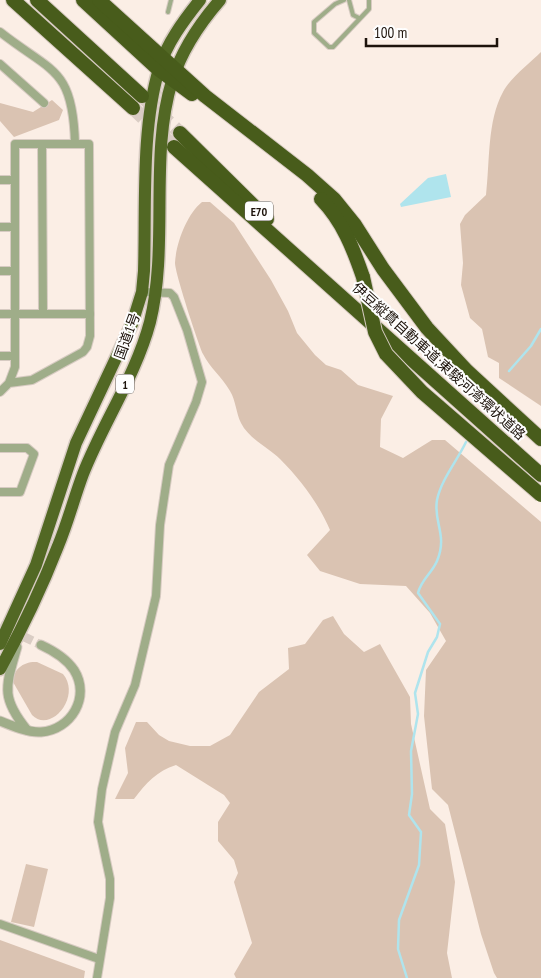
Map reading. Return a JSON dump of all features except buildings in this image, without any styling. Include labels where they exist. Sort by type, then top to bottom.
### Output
[{"type":"highway","points":[[13,0],[133,108]]},
{"type":"highway","points":[[37,0],[142,96]]},
{"type":"highway","points":[[83,0],[160,64],[205,96],[334,199],[432,334],[473,377],[541,440]]},
{"type":"highway","points":[[99,0],[160,64]]},
{"type":"highway","name":"国道1号","points":[[0,644],[36,565],[76,443],[121,351],[142,292],[149,131],[160,64],[184,21],[200,0]]},
{"type":"highway","name":"国道1号","points":[[0,669],[22,626],[58,545],[84,473],[141,348],[156,292],[163,143],[175,74],[193,38],[220,0]]},
{"type":"highway","points":[[175,74],[304,183],[322,201],[342,226],[350,242],[363,277],[375,332],[386,354],[429,398],[541,494]]},
{"type":"highway","name":"伊豆縦貫自動車道;東駿河湾環状道路","points":[[180,133],[337,291]]},
{"type":"highway","name":"伊豆縦貫自動車道;東駿河湾環状道路","points":[[174,146],[541,475]]},
{"type":"street","points":[[0,32],[46,63],[59,76],[73,108],[75,144]]},
{"type":"street","points":[[0,64],[44,103]]},
{"type":"street","points":[[0,392],[14,375],[15,144],[89,144],[89,342],[83,352],[32,380],[9,383]]},
{"type":"street","points":[[42,144],[43,314]]},
{"type":"street","points":[[0,180],[14,180]]},
{"type":"street","points":[[0,227],[14,227]]},
{"type":"street","points":[[0,271],[14,271]]},
{"type":"street","points":[[96,978],[110,898],[110,878],[98,822],[102,789],[116,732],[135,685],[156,596],[160,525],[169,465],[196,402],[202,382],[187,330],[174,297],[170,294],[142,292]]},
{"type":"street","points":[[0,314],[90,314]]},
{"type":"street","points":[[0,356],[15,356]]},
{"type":"street","points":[[0,448],[27,448],[34,454],[20,492],[0,492]]},
{"type":"street","points":[[22,626],[6,682],[6,696],[9,708],[28,730]]},
{"type":"street","points":[[0,721],[39,732],[58,728],[75,712],[79,702],[79,682],[75,671],[67,660],[41,645]]},
{"type":"street","points":[[0,924],[100,959]]},
{"type":"lane","points":[[168,12],[171,0]]},
{"type":"lane","points":[[344,0],[335,4],[314,22],[314,33],[329,47],[333,47],[369,9],[369,0]]},
{"type":"lane","points":[[349,0],[353,15],[359,18]]},
{"type":"shaded area","points":[[541,52],[541,406],[499,378],[499,363],[488,357],[482,329],[470,318],[461,285],[463,263],[460,224],[465,215],[486,195],[494,116],[503,92],[515,76]]},
{"type":"shaded area","points":[[52,100],[63,110],[59,120],[14,137],[0,121],[0,103],[33,112]]},
{"type":"shaded area","points":[[202,202],[210,202],[234,223],[271,280],[288,311],[297,333],[315,355],[326,365],[341,370],[358,385],[393,396],[381,419],[380,447],[403,458],[432,440],[445,440],[541,522],[541,978],[497,978],[494,973],[481,934],[448,805],[432,789],[424,716],[426,670],[446,641],[430,613],[406,586],[360,584],[320,571],[307,555],[330,530],[326,520],[315,501],[295,475],[280,459],[244,429],[230,391],[203,354],[175,263],[183,229]]},
{"type":"shaded area","points":[[333,616],[344,634],[364,652],[380,644],[410,697],[411,724],[430,809],[445,824],[455,882],[447,953],[452,978],[236,978],[234,974],[252,943],[234,882],[238,873],[234,860],[218,841],[218,822],[230,803],[224,795],[176,765],[152,778],[134,799],[115,799],[128,773],[125,748],[136,722],[147,722],[159,735],[169,741],[190,746],[210,746],[230,735],[259,692],[289,669],[288,648],[305,644],[323,620]]},
{"type":"shaded area","points":[[37,662],[63,674],[68,683],[69,693],[66,702],[55,716],[47,720],[39,720],[32,715],[13,682],[13,677],[20,667],[24,664]]},
{"type":"shaded area","points":[[26,864],[48,869],[34,927],[11,922]]},
{"type":"shaded area","points":[[0,940],[85,971],[84,978],[0,978]]},
{"type":"water","points":[[446,174],[451,197],[401,207],[400,204],[428,178]]},
{"type":"waterway","points":[[509,371],[531,346],[541,329]]},
{"type":"waterway","points":[[407,978],[398,949],[399,920],[419,865],[421,832],[409,815],[412,794],[411,751],[418,714],[415,693],[428,652],[437,637],[440,624],[418,593],[435,565],[440,552],[441,536],[436,508],[439,493],[466,442]]},
{"type":"tunnel","points":[[144,98],[180,133]]},
{"type":"tunnel","points":[[133,108],[174,147]]},
{"type":"tunnel","points":[[0,625],[41,645]]}]
